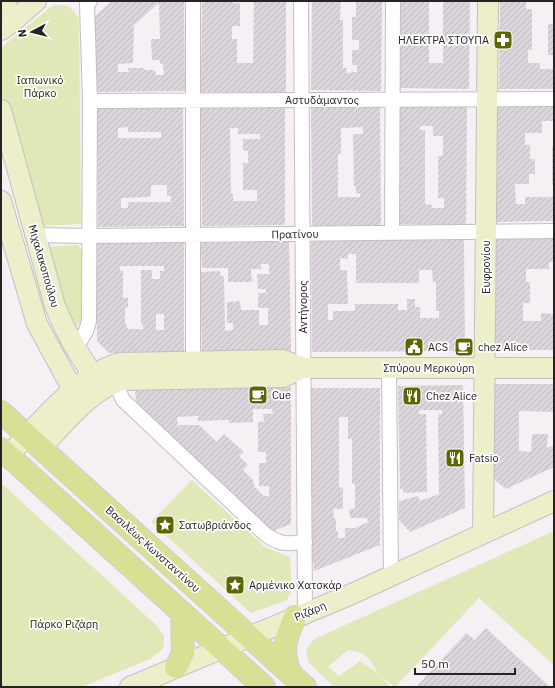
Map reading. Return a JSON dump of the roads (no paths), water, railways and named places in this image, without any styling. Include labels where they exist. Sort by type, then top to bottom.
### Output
[{"type":"main road","points":[[1,6],[7,1]]},
{"type":"main road","points":[[1,30],[36,1]]},
{"type":"main road","name":"Ευφρονίου","points":[[483,533],[488,1]]},
{"type":"main road","name":"Μιχαλακοπούλου","points":[[1,110],[54,306],[75,349],[98,382]]},
{"type":"main road","name":"Μιχαλακοπούλου","points":[[1,201],[37,324],[78,396]]},
{"type":"main road","points":[[75,349],[86,357],[121,372]]},
{"type":"main road","name":"Σπύρου Μερκούρη","points":[[121,372],[193,362],[283,360],[304,368],[554,368]]},
{"type":"main road","name":"Σπύρου Μερκούρη","points":[[78,396],[98,382],[108,367],[121,372],[283,377],[304,368]]},
{"type":"main road","points":[[78,396],[35,442],[5,453],[264,687]]},
{"type":"main road","name":"Βασιλέως Κωνσταντίνου","points":[[1,412],[298,680]]},
{"type":"main road","name":"Ριζάρη","points":[[130,687],[354,592],[554,501]]},
{"type":"main road","points":[[176,667],[183,653],[182,613]]},
{"type":"main road","points":[[298,680],[285,659],[285,639],[300,615]]},
{"type":"street","points":[[193,1],[193,362]]},
{"type":"street","name":"Αντήνορος","points":[[300,615],[305,542],[301,1]]},
{"type":"street","points":[[392,232],[393,1]]},
{"type":"street","points":[[75,349],[86,331],[89,321],[89,2]]},
{"type":"street","name":"Αστυδάμαντος","points":[[90,101],[554,99]]},
{"type":"street","name":"Πρατίνου","points":[[35,235],[89,236],[554,231]]},
{"type":"street","points":[[389,368],[391,575]]},
{"type":"street","points":[[121,372],[119,391],[123,400],[265,534],[274,541],[286,544],[305,542]]},
{"type":"place","name":"ΗΛΕΚΤΡΑ ΣΤΟΥΠΑ","points":[[503,40]]},
{"type":"place","name":"ACS","points":[[414,347]]},
{"type":"place","name":"chez Alice","points":[[464,347]]},
{"type":"place","name":"Cue","points":[[258,395]]},
{"type":"place","name":"Chez Alice","points":[[412,396]]},
{"type":"place","name":"Fatsio","points":[[455,458]]},
{"type":"place","name":"Σατωβριάνδος","points":[[165,525]]},
{"type":"place","name":"Αρμένικο Χατσκάρ","points":[[235,585]]},
{"type":"park label","name":"Ιαπωνικό Πάρκο","points":[[40,86]]},
{"type":"park label","name":"Πάρκο Ριζάρη","points":[[64,624]]}]
